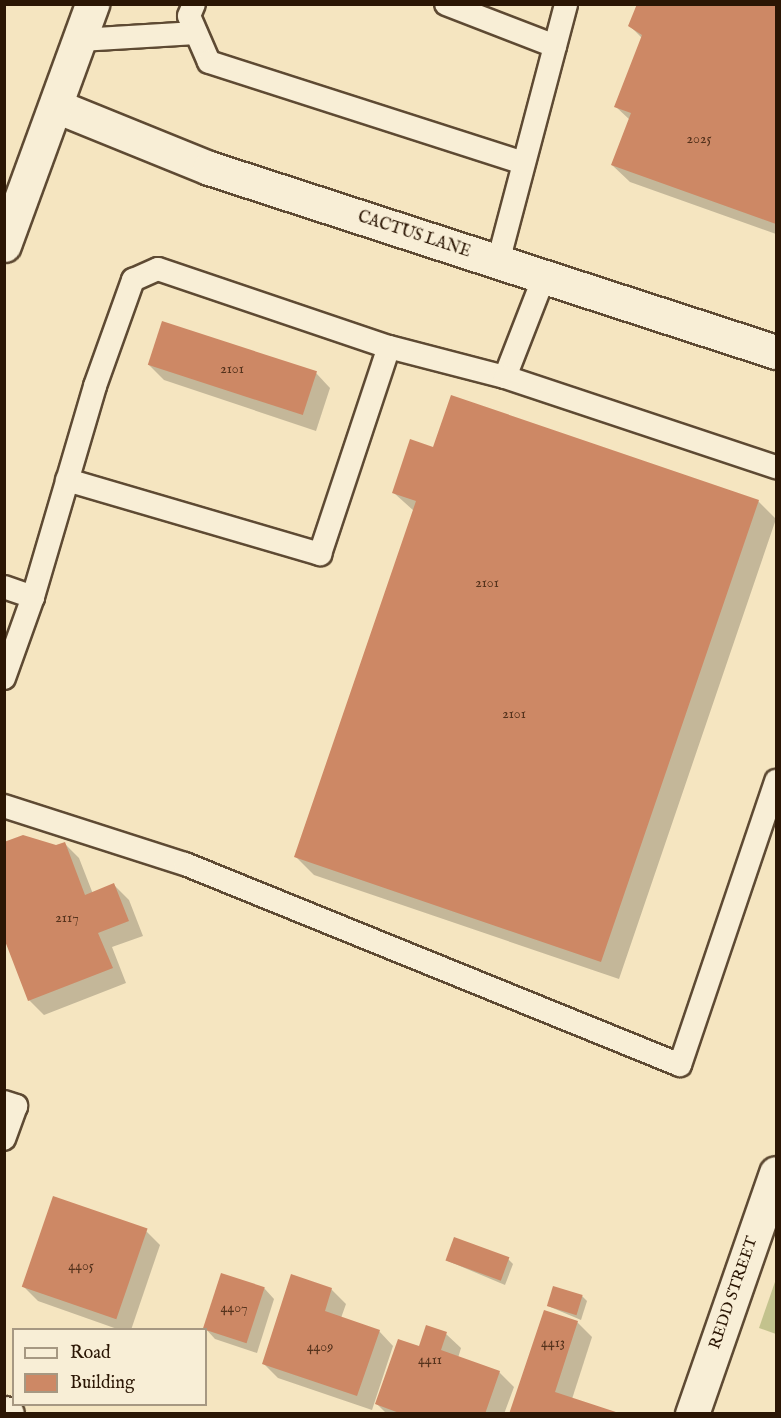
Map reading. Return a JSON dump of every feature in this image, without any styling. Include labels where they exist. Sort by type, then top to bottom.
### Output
[{"type":"street","points":[[4,245],[92,4]]},
{"type":"street","name":"CACTUS LANE","points":[[56,106],[209,168],[777,352]]},
{"type":"street","name":"REDD STREET","points":[[692,1413],[777,1173]]},
{"type":"lane","points":[[194,4],[189,16],[209,62],[523,164]]},
{"type":"lane","points":[[446,4],[555,46]]},
{"type":"lane","points":[[498,262],[566,4]]},
{"type":"lane","points":[[80,40],[196,33]]},
{"type":"lane","points":[[4,678],[33,597],[67,480],[133,280],[158,268],[389,346],[505,377],[777,467]]},
{"type":"lane","points":[[505,377],[544,277]]},
{"type":"lane","points":[[67,480],[320,554],[389,346]]},
{"type":"lane","points":[[4,587],[33,597]]},
{"type":"lane","points":[[4,806],[185,864],[680,1065],[771,816],[777,781]]},
{"type":"lane","points":[[4,1102],[16,1106],[4,1139]]},
{"type":"shaded area","points":[[776,1279],[776,1334],[759,1328]]},
{"type":"building","points":[[637,4],[776,4],[776,224],[611,165],[631,113],[614,107],[642,35],[628,26]]},
{"type":"building","points":[[162,321],[317,371],[303,415],[148,365]]},
{"type":"building","points":[[451,395],[759,500],[601,962],[294,857],[416,501],[392,493],[410,439],[433,447]]},
{"type":"building","points":[[23,835],[56,845],[65,842],[85,895],[114,883],[129,921],[98,933],[113,968],[28,1001],[5,941],[4,842]]},
{"type":"building","points":[[53,1196],[148,1229],[116,1319],[22,1287]]},
{"type":"building","points":[[454,1237],[509,1257],[501,1281],[445,1260]]},
{"type":"building","points":[[221,1273],[265,1287],[247,1343],[203,1328]]},
{"type":"building","points":[[291,1274],[332,1288],[325,1311],[380,1330],[357,1396],[262,1364]]},
{"type":"building","points":[[553,1286],[583,1295],[577,1315],[547,1306]]},
{"type":"building","points":[[544,1310],[578,1321],[555,1392],[622,1414],[509,1414]]},
{"type":"building","points":[[426,1325],[447,1332],[441,1350],[500,1371],[485,1414],[402,1414],[375,1404],[398,1339],[419,1346]]}]
